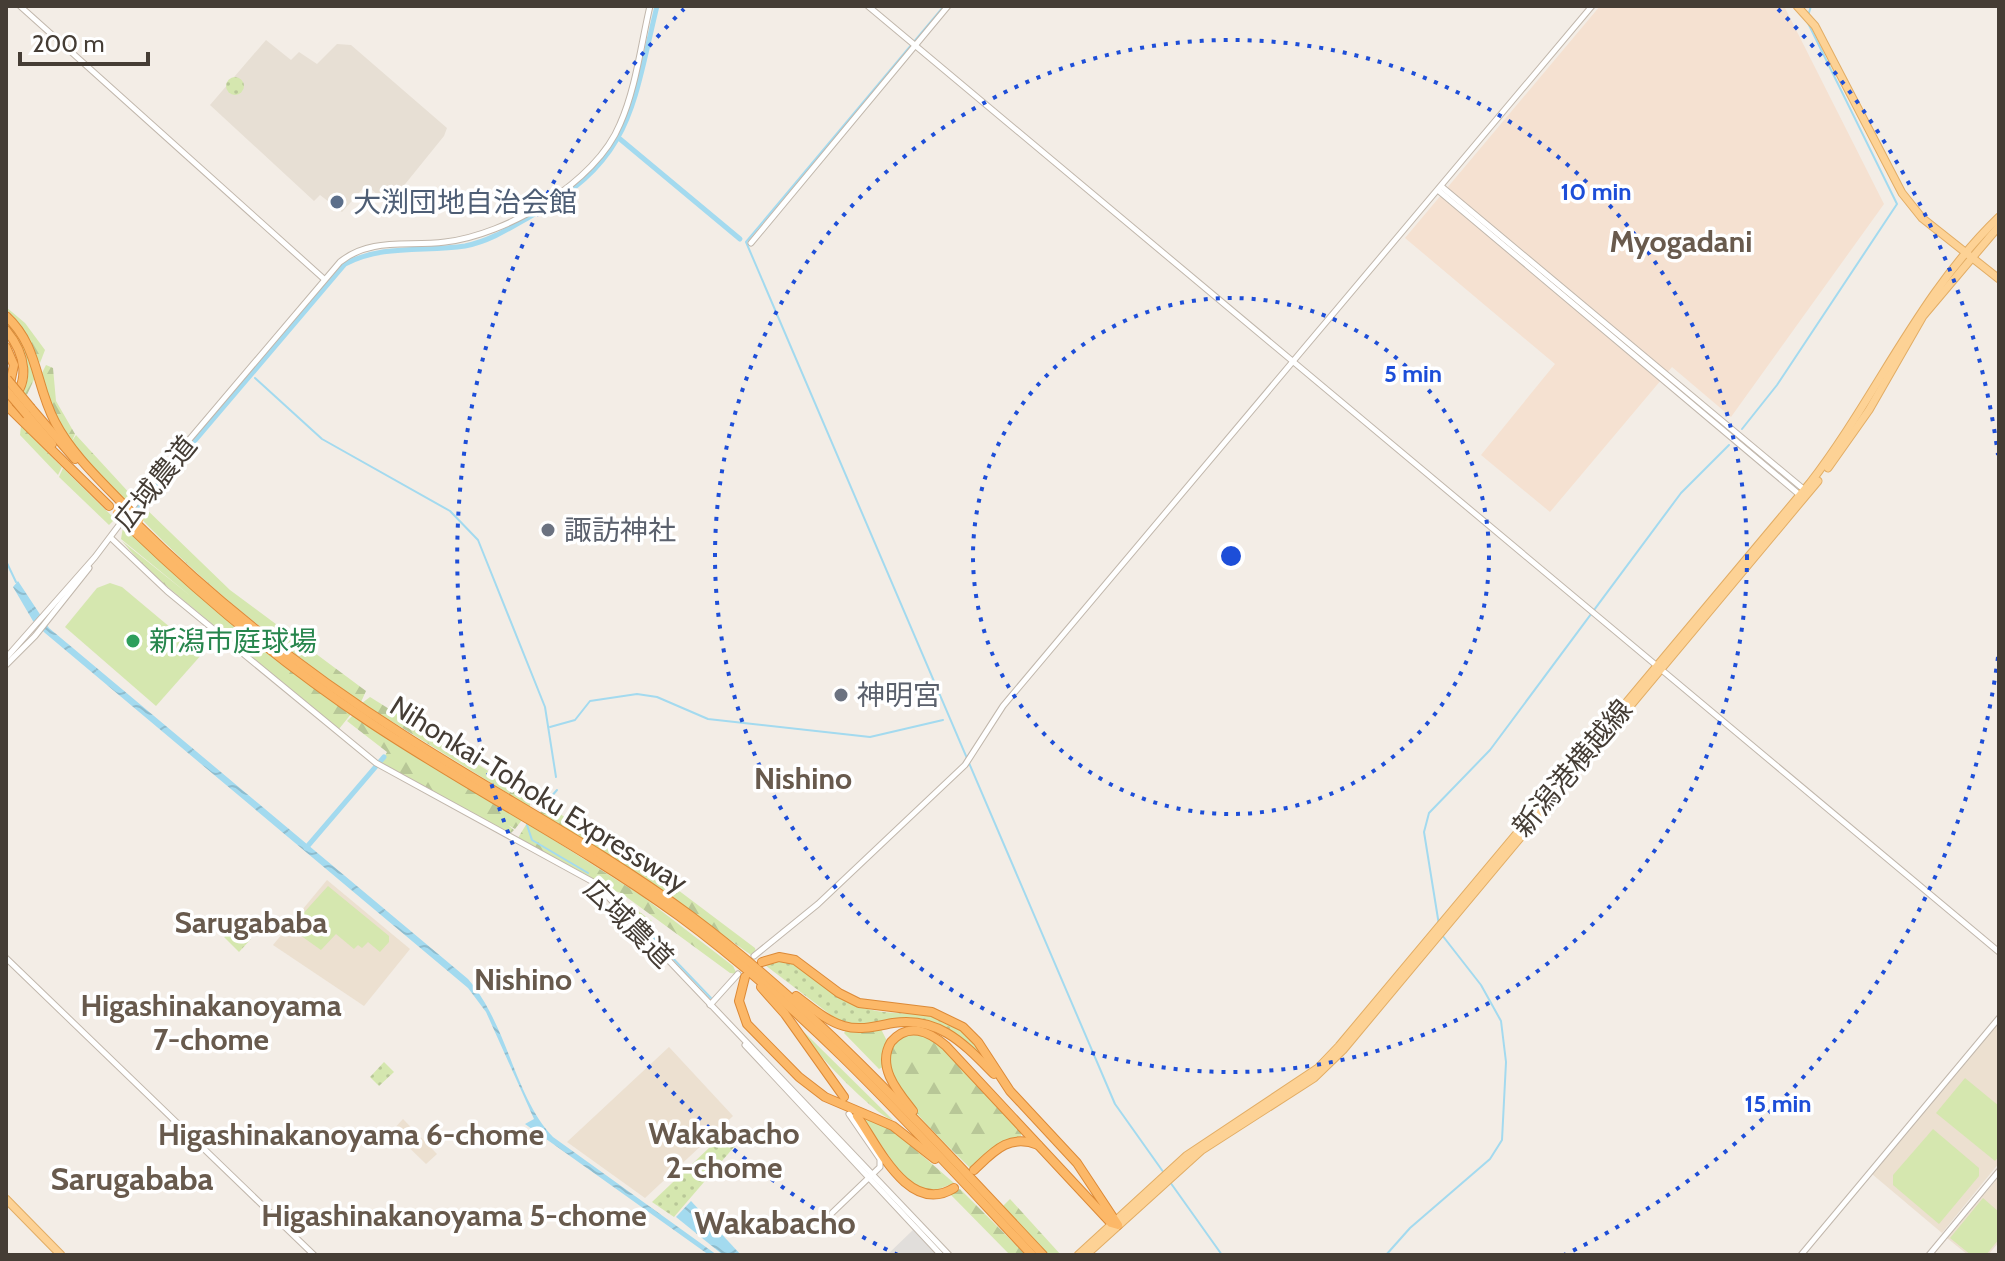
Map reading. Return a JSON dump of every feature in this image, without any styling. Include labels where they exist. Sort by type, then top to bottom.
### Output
[{"type":"highway","points":[[6,316],[32,350],[46,403],[59,429],[120,508]]},
{"type":"highway","points":[[6,330],[18,347],[24,368],[19,391],[6,405],[109,506]]},
{"type":"highway","points":[[6,347],[14,365],[6,390]]},
{"type":"highway","name":"Nihonkai-Tohoku Expressway","points":[[6,379],[109,506],[120,508]]},
{"type":"highway","name":"Nihonkai-Tohoku Expressway","points":[[6,390],[199,591],[285,661],[374,725],[658,893],[725,943],[833,1036],[993,1208],[1032,1255]]},
{"type":"highway","name":"Nihonkai-Tohoku Expressway","points":[[544,825],[675,914],[796,1011],[1043,1255]]},
{"type":"highway","points":[[675,914],[771,998],[844,1097]]},
{"type":"highway","points":[[725,943],[840,1025],[859,1029],[910,1022],[946,1031],[964,1043],[1077,1163],[1115,1222]]},
{"type":"highway","points":[[758,959],[779,957],[795,960],[839,993],[859,1003],[922,1010],[952,1020],[978,1042],[1010,1091]]},
{"type":"highway","points":[[742,976],[739,1001],[747,1024],[799,1077],[825,1097],[873,1115],[907,1135],[993,1208]]},
{"type":"highway","points":[[993,1208],[892,1082],[885,1063],[891,1042],[910,1030],[925,1032],[939,1040],[1115,1222]]},
{"type":"highway","points":[[853,1115],[913,1190],[935,1196],[954,1188]]},
{"type":"highway","points":[[974,1170],[1009,1142],[1024,1140],[1038,1145]]},
{"type":"main road","points":[[1797,6],[1815,26],[1902,193],[1922,218],[1999,279]]},
{"type":"main road","name":"新潟港横越線","points":[[1078,1255],[1186,1156],[1318,1068],[1436,936],[1804,494],[1869,410],[1923,316],[1999,217]]},
{"type":"main road","name":"新潟港横越線","points":[[1967,255],[1999,226]]},
{"type":"main road","points":[[6,1199],[61,1255]]},
{"type":"main road","name":"新潟港横越線","points":[[1086,1255],[1115,1222]]},
{"type":"street","points":[[20,6],[324,279]]},
{"type":"street","name":"広域農道","points":[[650,6],[620,125],[604,152],[570,185],[477,237],[358,249],[324,279],[138,500],[111,538],[167,591],[376,763],[595,883],[949,1255]]},
{"type":"street","points":[[868,6],[1999,952]]},
{"type":"street","points":[[751,243],[948,6]]},
{"type":"street","points":[[758,959],[971,759],[1003,706],[1592,6]]},
{"type":"street","points":[[1441,189],[1804,494]]},
{"type":"street","points":[[6,665],[111,538]]},
{"type":"street","points":[[6,658],[35,631]]},
{"type":"street","points":[[6,958],[314,1255]]},
{"type":"street","points":[[710,1005],[742,976]]},
{"type":"street","points":[[1801,1255],[1999,1018]]},
{"type":"street","points":[[832,1213],[880,1167],[880,1159],[853,1115]]},
{"type":"street","points":[[1929,1255],[1999,1171]]},
{"type":"street","name":"広域農道","points":[[871,1176],[941,1255]]},
{"type":"shaded area","points":[[1600,6],[1784,6],[1884,204],[1731,417],[1672,367],[1550,512],[1481,455],[1555,364],[1405,238]]},
{"type":"shaded area","points":[[266,40],[291,60],[299,52],[317,64],[337,44],[351,45],[447,128],[444,136],[389,204],[366,185],[342,212],[320,195],[314,201],[210,105]]},
{"type":"shaded area","points":[[327,880],[410,949],[364,1006],[273,945]]},
{"type":"shaded area","points":[[1999,1022],[1999,1163],[1942,1233],[1872,1174]]},
{"type":"shaded area","points":[[669,1047],[733,1116],[645,1198],[567,1142]]},
{"type":"shaded area","points":[[403,1119],[437,1154],[426,1164],[392,1131]]},
{"type":"shaded area","points":[[1999,1177],[1999,1242],[1988,1255],[1968,1255],[1947,1238]]},
{"type":"shaded area","points":[[913,1230],[937,1255],[887,1255]]},
{"type":"green space","points":[[235,77],[244,86],[235,95],[226,86]]},
{"type":"green space","points":[[6,307],[25,323],[45,350],[40,363]]},
{"type":"green space","points":[[6,319],[15,328],[37,373],[26,397],[21,392],[26,376]]},
{"type":"green space","points":[[46,365],[53,368],[56,401],[75,434],[72,441],[76,435],[133,497],[129,507],[88,462],[75,446],[64,430],[47,393],[42,373]]},
{"type":"green space","points":[[21,426],[62,467],[58,475],[20,435]]},
{"type":"green space","points":[[63,468],[115,519],[109,525],[59,477]]},
{"type":"green space","points":[[141,504],[230,590],[366,691],[361,702],[300,658],[214,588],[134,511]]},
{"type":"green space","points":[[123,527],[220,614],[351,714],[339,729],[146,569],[122,541],[193,598],[121,539]]},
{"type":"green space","name":"新潟市庭球場","points":[[110,583],[122,587],[202,654],[156,706],[65,627],[97,588]]},
{"type":"green space","points":[[370,697],[530,797],[530,807],[362,703]]},
{"type":"green space","points":[[353,715],[522,820],[515,829],[508,825],[514,830],[511,833],[504,831],[381,763],[387,752],[347,721]]},
{"type":"green space","points":[[546,805],[674,887],[755,948],[756,952],[751,955],[636,873],[540,813]]},
{"type":"green space","points":[[527,823],[642,896],[733,966],[737,974],[730,973],[621,893],[605,888],[606,891],[585,874],[518,838]]},
{"type":"green space","points":[[328,886],[389,936],[389,942],[380,952],[368,942],[362,948],[358,945],[354,949],[336,934],[321,950],[290,928]]},
{"type":"green space","points":[[612,892],[652,921],[643,930],[609,894]]},
{"type":"green space","points":[[234,927],[251,939],[239,952],[224,937]]},
{"type":"green space","points":[[780,961],[799,967],[848,1002],[868,1009],[941,1018],[958,1026],[974,1040],[988,1063],[962,1038],[930,1022],[844,1025],[765,965]]},
{"type":"green space","points":[[847,1029],[881,1029],[887,1041],[882,1056],[883,1067],[879,1069],[844,1033]]},
{"type":"green space","points":[[804,1032],[893,1120],[885,1117],[844,1081],[817,1052]]},
{"type":"green space","points":[[922,1034],[944,1048],[1022,1131],[1021,1136],[999,1143],[971,1169],[924,1121],[893,1080],[888,1062],[894,1045],[903,1035]]},
{"type":"green space","points":[[384,1062],[394,1072],[379,1086],[370,1077]]},
{"type":"green space","points":[[1965,1078],[1999,1106],[1999,1156],[1995,1161],[1936,1113]]},
{"type":"green space","points":[[859,1112],[895,1132],[954,1183],[929,1193],[905,1180]]},
{"type":"green space","points":[[729,1129],[740,1140],[674,1217],[652,1202]]},
{"type":"green space","points":[[1933,1129],[1979,1168],[1979,1176],[1939,1224],[1893,1185],[1893,1175]]},
{"type":"green space","points":[[960,1189],[1026,1255],[1010,1255],[950,1194]]},
{"type":"green space","points":[[1983,1198],[1999,1212],[1999,1239],[1986,1255],[1971,1255],[1950,1238]]},
{"type":"green space","points":[[1010,1199],[1061,1255],[1049,1255],[1003,1206]]},
{"type":"water","points":[[18,581],[49,628],[468,979],[493,1017],[529,1101],[553,1137],[717,1255],[709,1255],[525,1124],[534,1119],[486,1012],[468,988],[45,633],[33,621],[13,587]]},
{"type":"water","points":[[691,1201],[741,1255],[723,1255],[676,1217]]},
{"type":"waterway","points":[[135,511],[345,264],[389,251],[450,248],[483,241],[564,195],[590,174],[609,152],[633,103],[657,6]]},
{"type":"waterway","points":[[944,6],[746,242],[1115,1104],[1164,1173]]},
{"type":"waterway","points":[[1808,16],[1811,6]]},
{"type":"waterway","points":[[1742,429],[1777,385],[1897,204],[1808,23]]},
{"type":"waterway","points":[[620,139],[740,239]]},
{"type":"waterway","points":[[255,378],[322,439],[450,511],[478,540],[545,707],[556,777]]},
{"type":"waterway","points":[[1439,925],[1424,832],[1429,813],[1490,750],[1681,493],[1729,445]]},
{"type":"waterway","points":[[6,561],[16,582]]},
{"type":"waterway","points":[[550,727],[575,720],[590,701],[637,694],[657,697],[708,719],[870,737],[943,720]]},
{"type":"waterway","points":[[306,848],[384,757]]},
{"type":"waterway","points":[[550,798],[557,790]]},
{"type":"waterway","points":[[527,825],[532,840],[588,873]]},
{"type":"waterway","points":[[618,901],[711,998]]},
{"type":"waterway","points":[[1386,1255],[1410,1228],[1490,1159],[1502,1140],[1506,1062],[1501,1021],[1481,985],[1442,935]]},
{"type":"waterway","points":[[1170,1182],[1222,1255]]},
{"type":"place","name":"大渕団地自治会館","points":[[337,202]]},
{"type":"place","name":"諏訪神社","points":[[548,530]]},
{"type":"place","name":"新潟市庭球場","points":[[133,641]]},
{"type":"place","name":"神明宮","points":[[841,695]]},
{"type":"district","name":"Myogadani","points":[[1681,242]]},
{"type":"district","name":"Nishino","points":[[803,779]]},
{"type":"district","name":"Sarugababa","points":[[251,923]]},
{"type":"district","name":"Nishino","points":[[523,980]]},
{"type":"district","name":"Higashinakanoyama 7-chome","points":[[211,1023]]},
{"type":"district","name":"Higashinakanoyama 6-chome","points":[[351,1135]]},
{"type":"district","name":"Wakabacho 2-chome","points":[[724,1151]]},
{"type":"district","name":"Sarugababa","points":[[132,1179]]},
{"type":"district","name":"Higashinakanoyama 5-chome","points":[[454,1216]]},
{"type":"district","name":"Wakabacho","points":[[775,1223]]}]
